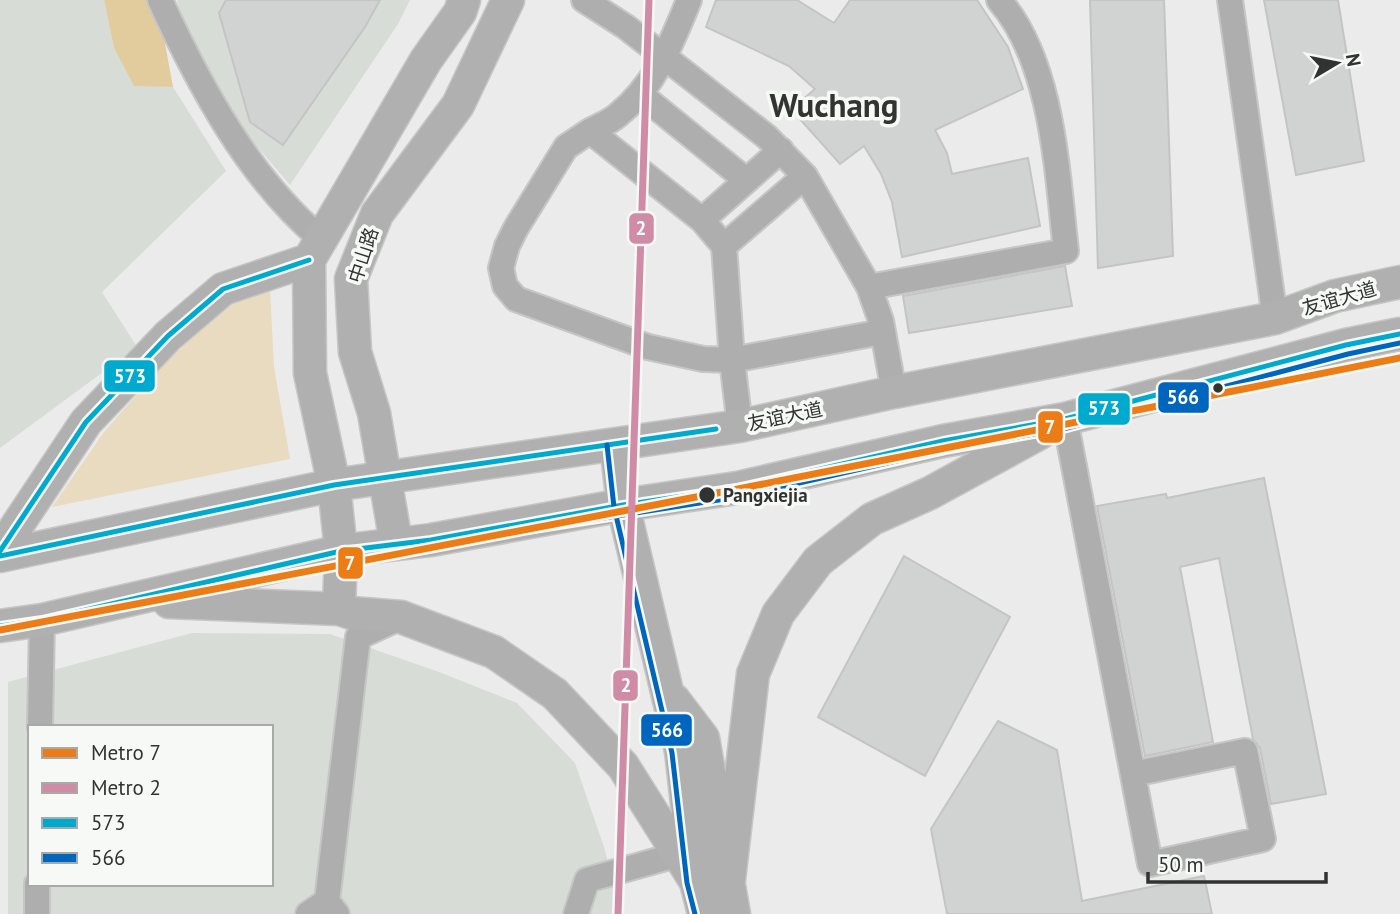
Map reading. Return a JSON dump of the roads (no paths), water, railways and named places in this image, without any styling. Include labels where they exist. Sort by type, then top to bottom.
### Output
[{"type":"main road","name":"中山路","points":[[315,249],[426,60],[460,12],[464,0]]},
{"type":"main road","name":"中山路","points":[[396,543],[374,413],[355,352],[351,279],[377,214],[458,105],[508,0]]},
{"type":"main road","points":[[0,553],[86,422],[168,336],[223,289],[315,249],[310,373],[334,485],[341,551],[340,609]]},
{"type":"main road","name":"友谊大道","points":[[0,553],[334,485],[740,425],[894,392],[1275,318],[1335,296],[1400,282]]},
{"type":"main road","points":[[0,626],[42,620],[341,551],[431,540],[623,505],[737,488],[943,441],[1065,419],[1346,345],[1400,334]]},
{"type":"main road","points":[[731,901],[752,674],[778,614],[818,561],[872,519],[930,492],[1065,419]]},
{"type":"main road","points":[[616,444],[623,505],[681,751],[696,882],[704,914]]},
{"type":"main road","points":[[129,600],[340,609],[351,613],[401,617],[494,652],[555,694],[623,766],[696,882]]},
{"type":"main road","points":[[668,694],[703,738],[731,901]]},
{"type":"street","points":[[160,0],[225,127],[315,249]]},
{"type":"street","points":[[584,0],[605,12],[666,57],[782,150],[805,176],[869,287],[883,332],[894,392]]},
{"type":"street","points":[[689,0],[666,57],[640,94],[617,117],[566,147],[507,246],[501,268],[505,286],[516,299],[648,346],[703,359],[732,360],[883,332]]},
{"type":"street","points":[[869,287],[1066,251],[1055,156],[1037,68],[1011,14],[999,0]]},
{"type":"street","points":[[1230,0],[1275,318]]},
{"type":"street","points":[[640,94],[746,180]]},
{"type":"street","points":[[590,131],[702,220],[724,246],[732,360],[740,425]]},
{"type":"street","points":[[702,220],[782,150]]},
{"type":"street","points":[[724,246],[805,176]]},
{"type":"street","points":[[1065,419],[1150,864],[1263,838],[1245,751],[1133,774]]},
{"type":"street","points":[[324,910],[358,637],[401,617]]},
{"type":"street","points":[[40,725],[42,620]]},
{"type":"street","points":[[576,914],[587,880],[680,854]]},
{"type":"street","points":[[37,886],[37,914]]},
{"type":"metro line","name":"2","points":[[618,914],[649,0]]},
{"type":"metro line","name":"7","points":[[0,630],[738,489],[1400,358]]},
{"type":"place","name":"Pangxiejia","points":[[707,495]]},
{"type":"district","name":"Wuchang","points":[[834,104]]}]
